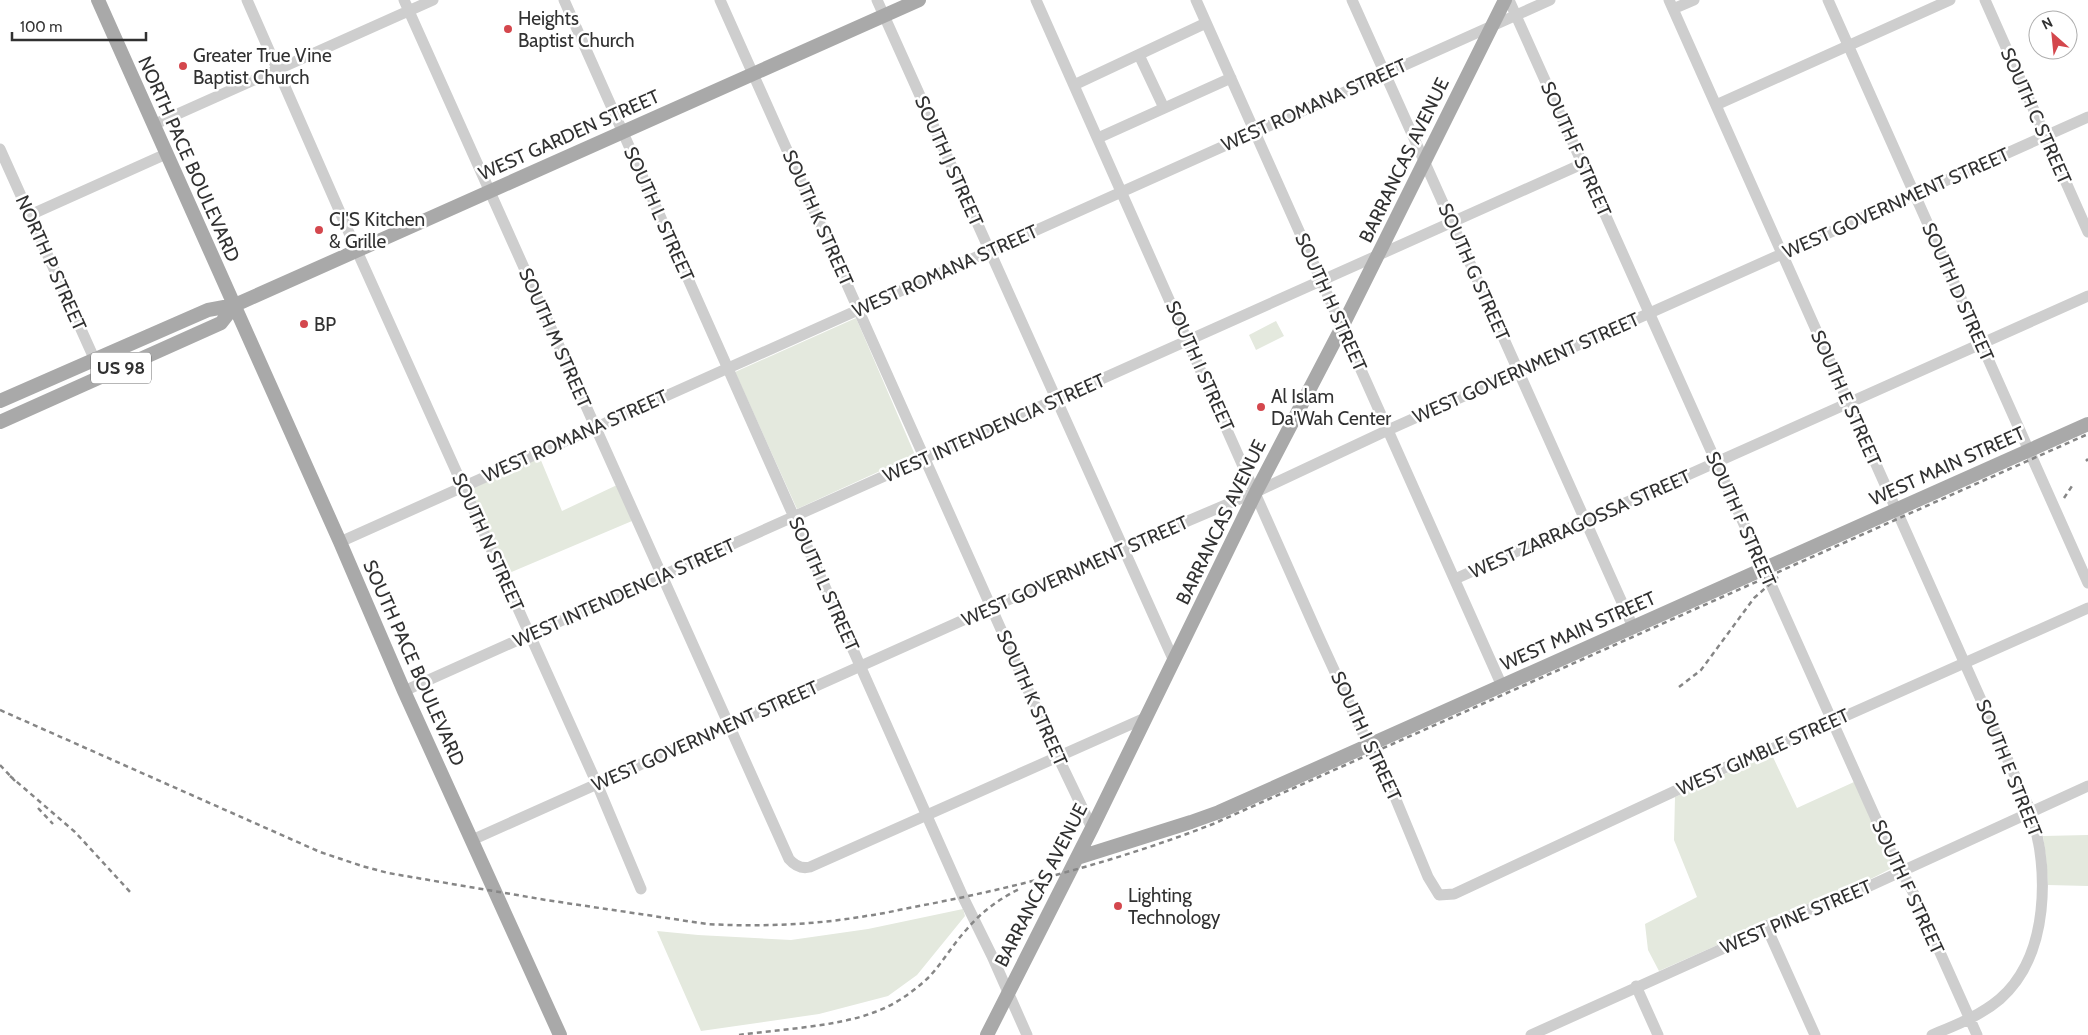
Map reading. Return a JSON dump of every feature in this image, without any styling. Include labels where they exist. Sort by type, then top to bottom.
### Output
[{"type":"main road","name":"NORTH PACE BOULEVARD","points":[[98,0],[235,305]]},
{"type":"main road","name":"WEST GARDEN STREET","points":[[235,305],[919,0]]},
{"type":"main road","name":"BARRANCAS AVENUE","points":[[986,1035],[1092,828],[1256,492],[1342,327],[1505,0]]},
{"type":"main road","name":"US 98","points":[[0,401],[208,310],[235,305]]},
{"type":"main road","name":"US 98","points":[[0,422],[221,323],[235,305]]},
{"type":"main road","name":"SOUTH PACE BOULEVARD","points":[[235,305],[404,691],[560,1035]]},
{"type":"main road","name":"WEST MAIN STREET","points":[[1077,858],[1204,818],[2088,424]]},
{"type":"street","name":"SOUTH N STREET","points":[[247,0],[357,251],[597,784],[641,889]]},
{"type":"street","points":[[153,125],[278,70],[407,5],[433,0]]},
{"type":"street","name":"SOUTH L STREET","points":[[564,0],[927,816],[1027,1035]]},
{"type":"street","name":"SOUTH K STREET","points":[[720,0],[1058,757],[1092,828]]},
{"type":"street","name":"SOUTH J STREET","points":[[877,0],[1122,550],[1174,661]]},
{"type":"street","name":"SOUTH I STREET","points":[[1036,0],[1318,635],[1392,790],[1428,877],[1439,895]]},
{"type":"street","name":"SOUTH H STREET","points":[[1196,0],[1502,686]]},
{"type":"street","name":"SOUTH G STREET","points":[[1352,0],[1633,627]]},
{"type":"street","name":"SOUTH F STREET","points":[[1509,0],[1832,722],[1900,870],[1912,890],[1977,1035]]},
{"type":"street","name":"WEST ROMANA STREET","points":[[340,542],[1550,0]]},
{"type":"street","points":[[1671,5],[1694,0]]},
{"type":"street","name":"SOUTH D STREET","points":[[1828,0],[2088,583]]},
{"type":"street","points":[[1716,105],[1950,0]]},
{"type":"street","name":"SOUTH C STREET","points":[[1985,0],[2088,232]]},
{"type":"street","name":"SOUTH M STREET","points":[[407,5],[789,859],[796,865],[810,867],[927,816]]},
{"type":"street","name":"SOUTH E STREET","points":[[1671,5],[1965,662],[2031,812],[2039,840],[2043,871],[2042,898],[2034,942],[2026,964],[2013,985],[1990,1007],[1969,1019],[1932,1035]]},
{"type":"street","points":[[1074,85],[1206,24]]},
{"type":"street","points":[[1139,55],[1164,108]]},
{"type":"street","points":[[1098,138],[1231,78]]},
{"type":"street","name":"WEST GOVERNMENT STREET","points":[[472,840],[860,666],[1256,492],[1388,430],[2088,117]]},
{"type":"street","name":"NORTH P STREET","points":[[0,149],[102,376]]},
{"type":"street","points":[[30,214],[166,154]]},
{"type":"street","name":"WEST INTENDENCIA STREET","points":[[404,691],[1582,164]]},
{"type":"street","name":"WEST ZARRAGOSSA STREET","points":[[1455,580],[2088,296]]},
{"type":"street","name":"WEST GIMBLE STREET","points":[[1439,895],[1454,894],[1736,763],[1767,752],[2088,608]]},
{"type":"street","points":[[927,816],[1145,718]]},
{"type":"street","name":"WEST PINE STREET","points":[[1531,1035],[1636,986],[1742,940],[1766,926],[1863,889],[1900,870],[2088,786]]},
{"type":"street","points":[[1766,926],[1815,1035]]},
{"type":"street","points":[[1636,986],[1658,1035]]},
{"type":"shaded area","points":[[856,318],[915,455],[797,509],[735,372]]},
{"type":"shaded area","points":[[1276,321],[1284,336],[1256,350],[1249,335]]},
{"type":"shaded area","points":[[540,458],[562,511],[617,485],[632,521],[507,574],[469,489]]},
{"type":"shaded area","points":[[1772,755],[1797,808],[1854,782],[1894,867],[1861,884],[1760,922],[1740,935],[1659,971],[1648,950],[1645,924],[1697,897],[1674,840],[1675,797],[1738,768]]},
{"type":"shaded area","points":[[2088,835],[2088,886],[2048,885],[2043,836]]},
{"type":"shaded area","points":[[963,909],[965,916],[917,975],[888,996],[819,1014],[701,1031],[657,931],[791,940],[868,929]]},
{"type":"railway","points":[[0,710],[320,852],[388,873],[546,900],[707,924],[786,924],[846,919],[884,913],[1028,882],[1103,862],[1213,824],[2088,434]]},
{"type":"railway","points":[[2064,498],[2072,486]]},
{"type":"railway","points":[[1679,687],[1701,670],[1754,598],[1778,577]]},
{"type":"railway","points":[[0,765],[15,781]]},
{"type":"railway","points":[[10,776],[75,832],[132,894]]},
{"type":"railway","points":[[38,808],[53,824]]},
{"type":"railway","points":[[739,1035],[843,1021],[890,1006],[929,977],[979,916],[1021,888]]},
{"type":"place","name":"Heights Baptist Church","points":[[508,29]]},
{"type":"place","name":"Greater True Vine Baptist Church","points":[[183,66]]},
{"type":"place","name":"CJ'S Kitchen & Grille","points":[[319,230]]},
{"type":"place","name":"BP","points":[[304,324]]},
{"type":"place","name":"Al Islam Da'Wah Center","points":[[1261,407]]},
{"type":"place","name":"Lighting Technology","points":[[1118,906]]}]
